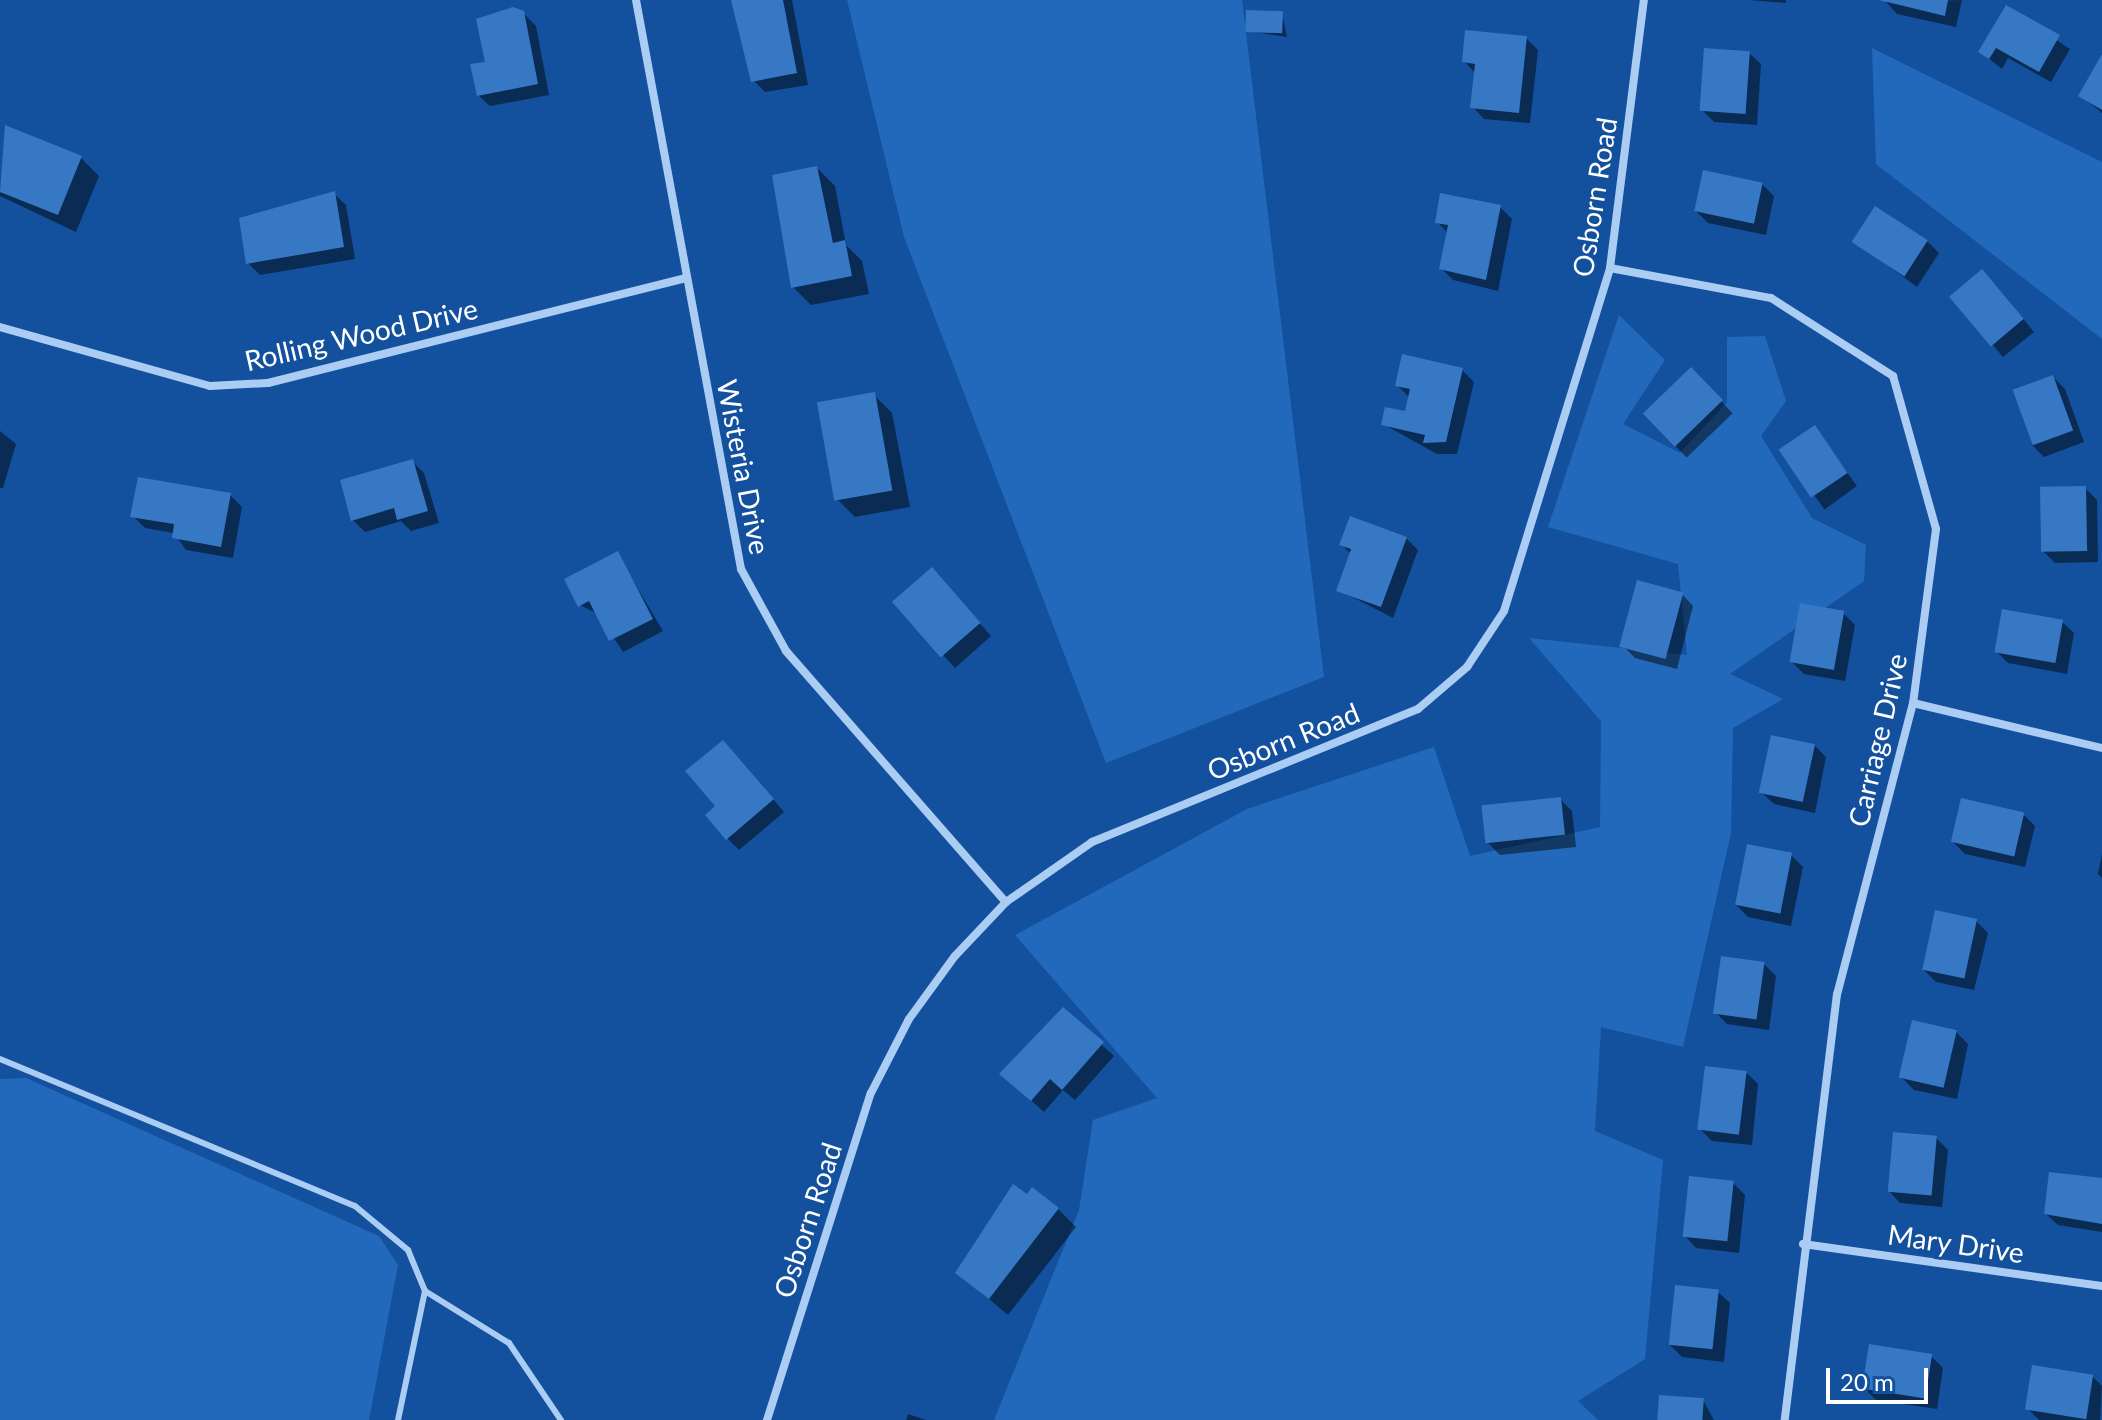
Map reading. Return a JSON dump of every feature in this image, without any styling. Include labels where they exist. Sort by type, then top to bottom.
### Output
[{"type":"street","name":"Wisteria Drive","points":[[636,0],[741,569],[786,651],[1006,902]]},
{"type":"street","name":"Osborn Road","points":[[767,1420],[871,1093],[909,1019],[1006,902],[1092,842],[1418,709],[1467,667],[1504,611],[1610,268],[1644,0]]},
{"type":"street","name":"Carriage Drive","points":[[1610,268],[1771,298],[1893,376],[1936,529],[1913,703],[1837,994],[1803,1244],[1785,1420]]},
{"type":"street","name":"Rolling Wood Drive","points":[[0,327],[210,386],[268,383],[686,278]]},
{"type":"street","points":[[1913,703],[2102,748]]},
{"type":"street","name":"Mary Drive","points":[[1803,1244],[2102,1286]]},
{"type":"lane","points":[[0,1059],[355,1206],[408,1250],[425,1291],[398,1420]]},
{"type":"lane","points":[[425,1291],[509,1343],[561,1420]]},
{"type":"shaded area","points":[[847,0],[1242,0],[1324,677],[1106,763],[904,237]]},
{"type":"shaded area","points":[[1872,48],[2102,162],[2102,339],[1876,164]]},
{"type":"shaded area","points":[[1619,315],[1665,360],[1623,424],[1680,453],[1727,402],[1727,337],[1765,336],[1786,401],[1761,436],[1812,518],[1866,545],[1864,581],[1730,674],[1783,699],[1733,728],[1731,833],[1683,1047],[1601,1027],[1595,1131],[1663,1160],[1645,1359],[1578,1401],[1598,1420],[994,1420],[1079,1210],[1093,1120],[1157,1098],[1015,935],[1247,809],[1434,747],[1470,856],[1600,827],[1601,721],[1529,638],[1687,655],[1678,564],[1548,527]]},
{"type":"shaded area","points":[[26,1078],[379,1236],[398,1265],[369,1420],[0,1420],[0,1079]]},
{"type":"building","points":[[731,0],[783,0],[797,73],[751,82]]},
{"type":"building","points":[[1879,0],[1948,0],[1945,16]]},
{"type":"building","points":[[2006,5],[2060,35],[2039,72],[1996,48],[1989,59],[1978,52]]},
{"type":"building","points":[[513,7],[524,11],[538,84],[477,96],[470,64],[485,62],[476,19]]},
{"type":"building","points":[[1246,10],[1283,11],[1282,33],[1245,32]]},
{"type":"building","points":[[1465,30],[1527,36],[1519,113],[1470,108],[1475,64],[1462,62]]},
{"type":"building","points":[[1704,48],[1750,51],[1745,114],[1700,111]]},
{"type":"building","points":[[2102,54],[2102,110],[2078,96]]},
{"type":"building","points":[[5,125],[82,156],[58,215],[0,192]]},
{"type":"building","points":[[817,166],[833,243],[845,240],[852,276],[791,288],[772,175]]},
{"type":"building","points":[[1703,170],[1763,183],[1754,224],[1694,211]]},
{"type":"building","points":[[335,191],[344,247],[246,264],[239,218]]},
{"type":"building","points":[[1440,193],[1501,205],[1486,280],[1439,269],[1448,225],[1435,223]]},
{"type":"building","points":[[1875,206],[1928,240],[1904,276],[1852,242]]},
{"type":"building","points":[[1982,269],[2024,319],[1991,346],[1949,297]]},
{"type":"building","points":[[1402,354],[1463,368],[1446,442],[1423,443],[1425,435],[1381,425],[1385,407],[1405,411],[1410,389],[1395,386]]},
{"type":"building","points":[[1691,367],[1723,400],[1675,447],[1643,414]]},
{"type":"building","points":[[2053,375],[2073,430],[2033,445],[2013,390]]},
{"type":"building","points":[[875,392],[892,490],[834,501],[817,402]]},
{"type":"building","points":[[1815,425],[1847,473],[1811,498],[1779,450]]},
{"type":"building","points":[[413,459],[428,511],[397,520],[394,508],[351,521],[340,480]]},
{"type":"building","points":[[138,477],[231,493],[221,547],[172,538],[174,524],[130,517]]},
{"type":"building","points":[[2086,486],[2087,551],[2041,552],[2040,487]]},
{"type":"building","points":[[1350,516],[1407,537],[1381,607],[1336,591],[1351,549],[1339,545]]},
{"type":"building","points":[[618,551],[653,619],[609,641],[589,601],[578,607],[564,579]]},
{"type":"building","points":[[932,567],[981,623],[941,658],[892,602]]},
{"type":"building","points":[[1637,580],[1683,592],[1666,659],[1619,647]]},
{"type":"building","points":[[1800,603],[1844,611],[1834,670],[1790,662]]},
{"type":"building","points":[[2002,609],[2063,620],[2055,663],[1994,652]]},
{"type":"building","points":[[1771,735],[1815,744],[1803,802],[1759,793]]},
{"type":"building","points":[[723,740],[774,799],[726,840],[705,815],[715,806],[685,771]]},
{"type":"building","points":[[1561,797],[1565,835],[1485,843],[1481,805]]},
{"type":"building","points":[[1961,798],[2024,813],[2014,856],[1951,842]]},
{"type":"building","points":[[1747,844],[1792,853],[1780,914],[1735,905]]},
{"type":"building","points":[[1935,910],[1977,919],[1964,979],[1922,970]]},
{"type":"building","points":[[1721,956],[1765,962],[1756,1020],[1713,1013]]},
{"type":"building","points":[[1063,1007],[1104,1042],[1062,1090],[1050,1079],[1031,1101],[999,1074]]},
{"type":"building","points":[[1912,1020],[1957,1030],[1944,1088],[1899,1077]]},
{"type":"building","points":[[1705,1066],[1747,1071],[1739,1135],[1697,1130]]},
{"type":"building","points":[[1893,1132],[1937,1136],[1932,1196],[1888,1192]]},
{"type":"building","points":[[2049,1172],[2102,1178],[2102,1224],[2044,1214]]},
{"type":"building","points":[[1689,1176],[1734,1181],[1727,1241],[1683,1237]]},
{"type":"building","points":[[1013,1184],[1027,1194],[1032,1187],[1059,1208],[989,1299],[955,1273]]},
{"type":"building","points":[[1675,1285],[1719,1290],[1712,1349],[1669,1345]]},
{"type":"building","points":[[1869,1344],[1932,1354],[1925,1398],[1862,1388]]},
{"type":"building","points":[[2032,1365],[2093,1375],[2086,1419],[2025,1409]]},
{"type":"building","points":[[1659,1395],[1704,1398],[1702,1420],[1657,1420]]}]
